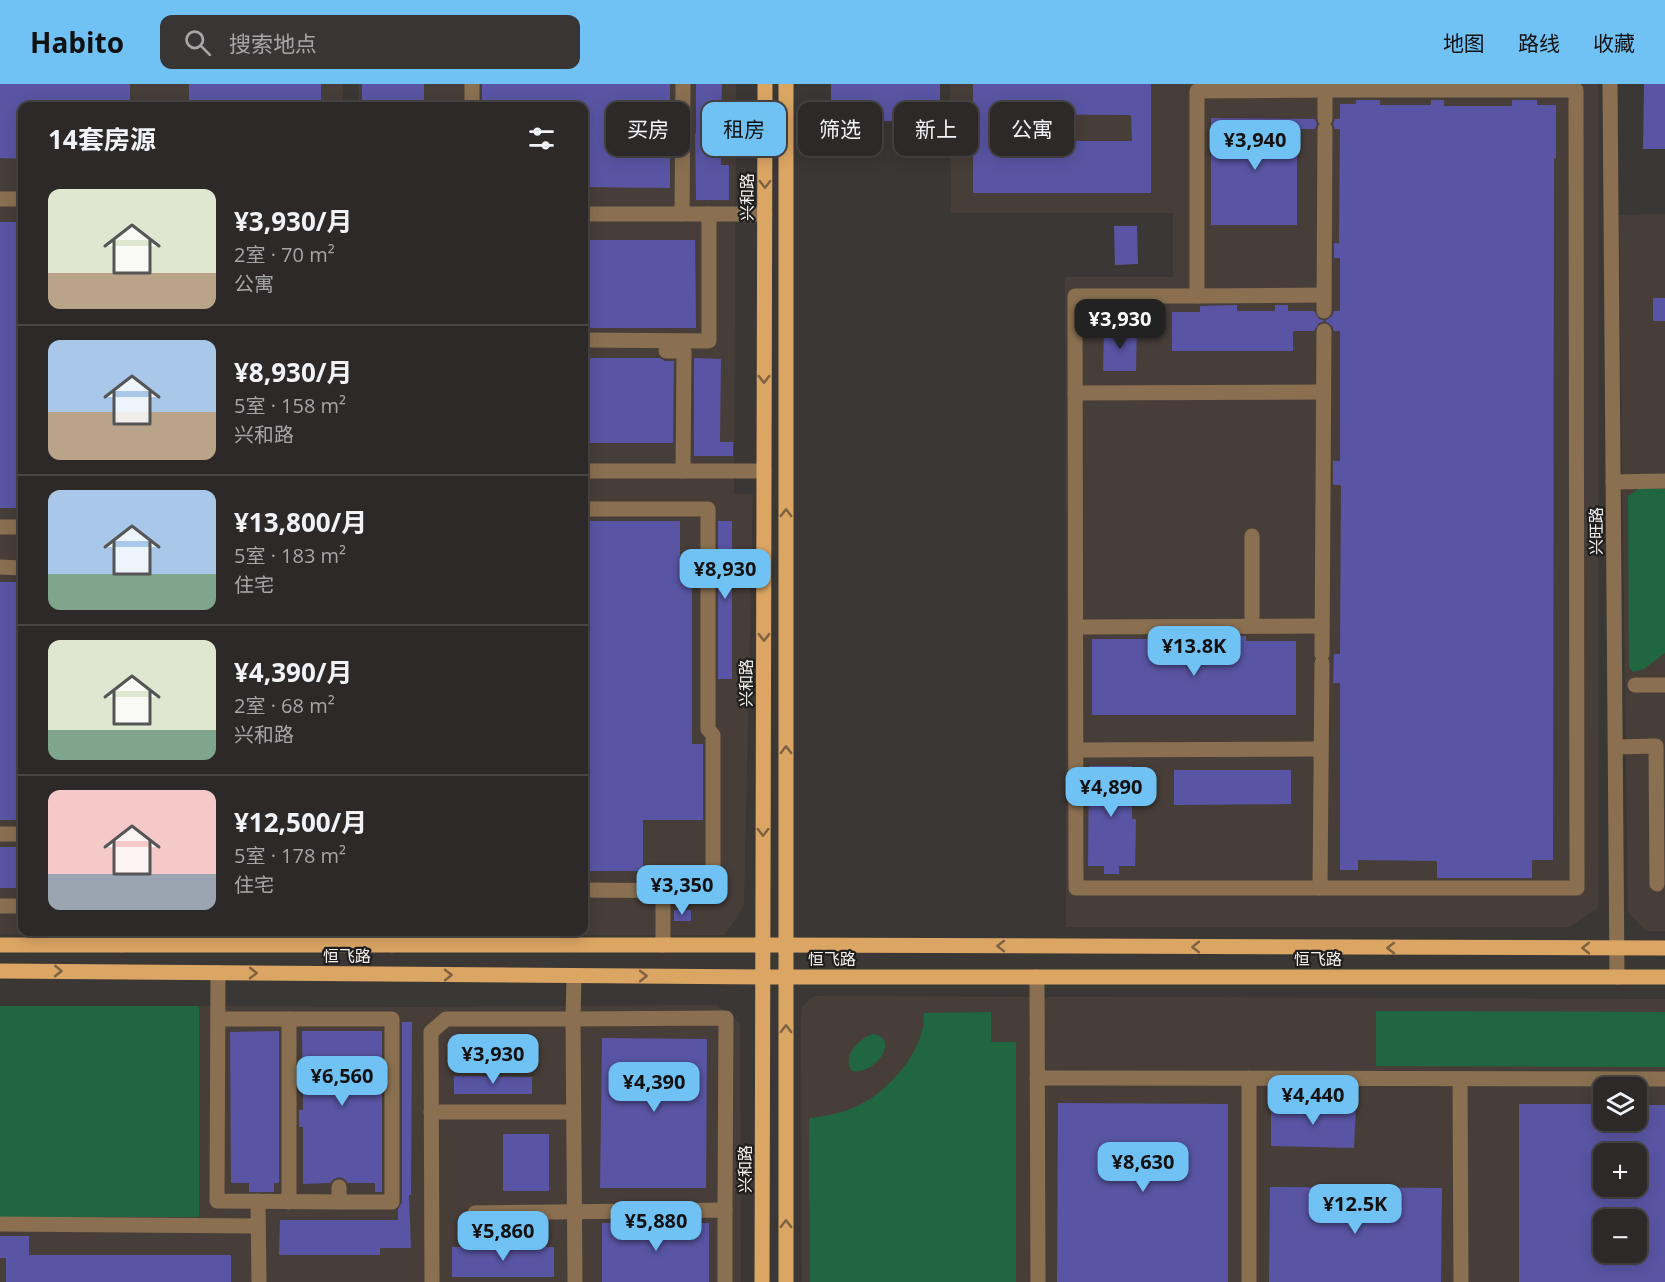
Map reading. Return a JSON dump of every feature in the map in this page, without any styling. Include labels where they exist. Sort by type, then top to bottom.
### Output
[{"type":"main road","name":"兴和路","points":[[762,1282],[765,84]]},
{"type":"main road","points":[[786,84],[786,1282]]},
{"type":"main road","name":"恒飞路","points":[[0,945],[121,938],[392,938],[663,945],[1665,948]]},
{"type":"main road","name":"恒飞路","points":[[0,971],[764,977],[1665,977]]},
{"type":"street","points":[[472,84],[472,102]]},
{"type":"street","points":[[682,214],[683,84]]},
{"type":"street","name":"兴旺路","points":[[1610,84],[1617,977]]},
{"type":"street","points":[[1324,311],[1325,87]]},
{"type":"street","points":[[1197,296],[1197,91],[1325,87],[1576,90],[1576,888],[1076,888],[1075,296],[1197,296],[1324,295]]},
{"type":"street","points":[[0,199],[18,199]]},
{"type":"street","points":[[588,214],[765,214]]},
{"type":"street","points":[[588,340],[709,340],[709,214]]},
{"type":"street","points":[[1320,888],[1324,331]]},
{"type":"street","points":[[588,351],[684,351],[683,471]]},
{"type":"street","points":[[1075,393],[1323,392]]},
{"type":"street","points":[[588,471],[764,471]]},
{"type":"street","points":[[1613,482],[1665,481]]},
{"type":"street","points":[[588,509],[708,509],[708,729],[713,735],[713,891],[588,890]]},
{"type":"street","points":[[0,527],[18,527]]},
{"type":"street","points":[[1252,536],[1252,627]]},
{"type":"street","points":[[0,567],[18,568]]},
{"type":"street","points":[[1076,627],[1322,627]]},
{"type":"street","points":[[1635,686],[1665,685]]},
{"type":"street","points":[[1616,747],[1656,746],[1656,884]]},
{"type":"street","points":[[1076,750],[1321,750]]},
{"type":"street","points":[[0,834],[18,834]]},
{"type":"street","points":[[663,891],[663,945]]},
{"type":"street","points":[[0,906],[18,906]]},
{"type":"street","points":[[218,973],[217,1201],[289,1202],[339,1194],[392,1202],[392,1019],[218,1019]]},
{"type":"street","points":[[574,976],[575,1282]]},
{"type":"street","points":[[1037,977],[1038,1282]]},
{"type":"street","points":[[432,1282],[431,1032],[446,1019],[726,1018],[725,1282]]},
{"type":"street","points":[[289,1019],[289,1202]]},
{"type":"street","points":[[1037,1078],[1665,1079]]},
{"type":"street","points":[[1249,1078],[1249,1282]]},
{"type":"street","points":[[1460,1079],[1461,1282]]},
{"type":"street","points":[[431,1112],[573,1112]]},
{"type":"street","points":[[258,1201],[258,1282]]},
{"type":"street","points":[[475,1213],[725,1210]]},
{"type":"street","points":[[0,1224],[258,1226]]},
{"type":"shaded area","points":[[0,84],[343,84],[343,102],[18,102],[18,934],[0,934]]},
{"type":"shaded area","points":[[359,84],[736,84],[736,102],[702,102],[702,156],[736,156],[734,494],[753,494],[744,906],[725,935],[588,935],[588,102],[359,102]]},
{"type":"shaded area","points":[[950,84],[1598,84],[1598,908],[1569,927],[1066,927],[1065,277],[1173,277],[1173,213],[951,213],[951,156],[978,156],[978,102],[950,102]]},
{"type":"shaded area","points":[[1665,214],[1665,931],[1646,931],[1628,912],[1619,215]]},
{"type":"shaded area","points":[[814,996],[1665,999],[1665,1282],[802,1282],[802,1007]]},
{"type":"shaded area","points":[[717,1005],[740,1023],[741,1282],[0,1282],[0,1217],[198,1217],[199,1006]]},
{"type":"green space","points":[[1640,488],[1665,489],[1665,653],[1644,669],[1633,672],[1629,667],[1628,496]]},
{"type":"green space","points":[[0,1006],[199,1006],[199,1217],[0,1217]]},
{"type":"green space","points":[[1376,1011],[1665,1012],[1665,1067],[1376,1066]]},
{"type":"green space","points":[[991,1012],[991,1042],[1016,1042],[1016,1282],[810,1282],[809,1118],[850,1109],[872,1098],[891,1082],[914,1052],[923,1029],[924,1013]]},
{"type":"green space","points":[[873,1034],[881,1037],[885,1042],[882,1056],[869,1068],[852,1071],[849,1066],[850,1054],[857,1044]]},
{"type":"building","points":[[0,84],[130,84],[130,102],[18,102],[18,159],[0,158]]},
{"type":"building","points":[[189,84],[321,84],[321,102],[189,102]]},
{"type":"building","points":[[362,84],[424,84],[424,102],[362,102]]},
{"type":"building","points":[[482,84],[670,84],[670,102],[606,102],[606,156],[670,156],[670,188],[588,187],[588,102],[482,102]]},
{"type":"building","points":[[696,84],[722,84],[721,102],[702,102],[702,156],[721,156],[721,165],[729,165],[729,200],[696,200]]},
{"type":"building","points":[[831,84],[940,84],[940,102],[894,102],[894,121],[882,121],[882,102],[831,102]]},
{"type":"building","points":[[973,84],[1151,84],[1151,193],[973,193],[973,156],[978,156],[978,102],[973,102]]},
{"type":"building","points":[[1644,84],[1665,84],[1665,149],[1643,149]]},
{"type":"building","points":[[1356,100],[1380,100],[1380,105],[1431,105],[1431,100],[1444,100],[1444,106],[1512,106],[1512,100],[1537,100],[1537,105],[1556,105],[1553,860],[1532,860],[1532,878],[1437,878],[1437,861],[1358,860],[1358,870],[1340,870],[1340,683],[1333,683],[1334,654],[1340,654],[1341,485],[1333,485],[1333,461],[1340,461],[1340,331],[1334,331],[1332,326],[1325,321],[1332,316],[1334,311],[1340,311],[1340,258],[1334,258],[1334,243],[1339,243],[1340,129],[1335,129],[1333,124],[1335,119],[1340,119],[1340,104],[1356,104]]},
{"type":"building","points":[[1211,118],[1315,119],[1317,124],[1315,129],[1297,129],[1297,225],[1211,225]]},
{"type":"building","points":[[0,222],[18,222],[18,508],[0,508]]},
{"type":"building","points":[[1114,226],[1137,226],[1138,264],[1115,265]]},
{"type":"building","points":[[588,240],[695,240],[696,328],[588,328]]},
{"type":"building","points":[[1653,298],[1665,298],[1665,321],[1653,321]]},
{"type":"building","points":[[1237,305],[1237,311],[1275,311],[1275,305],[1288,305],[1288,311],[1314,311],[1319,319],[1325,321],[1319,323],[1314,331],[1293,331],[1293,351],[1172,351],[1172,312],[1200,312],[1200,306]]},
{"type":"building","points":[[1104,328],[1137,328],[1136,371],[1103,371]]},
{"type":"building","points":[[588,358],[660,358],[665,361],[674,361],[673,443],[588,443]]},
{"type":"building","points":[[694,358],[721,359],[720,442],[733,442],[733,456],[694,456]]},
{"type":"building","points":[[588,521],[680,521],[680,574],[692,574],[692,744],[703,744],[703,820],[643,820],[643,871],[588,871]]},
{"type":"building","points":[[718,521],[732,521],[732,679],[718,679]]},
{"type":"building","points":[[0,582],[18,582],[18,820],[0,820]]},
{"type":"building","points":[[1229,636],[1246,636],[1246,641],[1296,641],[1296,715],[1092,715],[1092,639],[1229,639]]},
{"type":"building","points":[[1089,766],[1132,766],[1132,819],[1136,819],[1135,866],[1119,866],[1119,874],[1104,874],[1104,866],[1088,866]]},
{"type":"building","points":[[1174,770],[1291,770],[1291,804],[1174,805]]},
{"type":"building","points":[[0,847],[18,847],[18,888],[0,888]]},
{"type":"building","points":[[674,910],[691,910],[691,921],[674,921]]},
{"type":"building","points":[[402,1022],[412,1022],[411,1195],[409,1195],[411,1248],[380,1248],[380,1255],[279,1255],[280,1220],[398,1220],[398,1209],[402,1202]]},
{"type":"building","points":[[279,1031],[279,1183],[274,1183],[274,1192],[249,1192],[249,1183],[231,1183],[230,1032]]},
{"type":"building","points":[[302,1031],[382,1031],[382,1192],[375,1192],[375,1183],[348,1183],[340,1177],[330,1183],[303,1184],[303,1127],[299,1127],[299,1110],[303,1110]]},
{"type":"building","points":[[602,1038],[707,1039],[706,1188],[600,1188]]},
{"type":"building","points":[[454,1076],[532,1077],[532,1094],[454,1094]]},
{"type":"building","points":[[1058,1103],[1228,1104],[1228,1282],[1057,1282]]},
{"type":"building","points":[[1271,1104],[1356,1105],[1354,1148],[1271,1146]]},
{"type":"building","points":[[1519,1104],[1593,1104],[1593,1131],[1647,1131],[1647,1105],[1665,1105],[1665,1282],[1519,1282]]},
{"type":"building","points":[[503,1134],[549,1134],[549,1191],[503,1191]]},
{"type":"building","points":[[1270,1187],[1442,1188],[1441,1282],[1269,1282]]},
{"type":"building","points":[[602,1223],[709,1223],[709,1282],[602,1282]]},
{"type":"building","points":[[0,1236],[29,1236],[29,1255],[231,1255],[231,1282],[6,1282],[6,1258],[0,1258]]},
{"type":"building","points":[[452,1247],[554,1247],[554,1277],[452,1277]]}]
